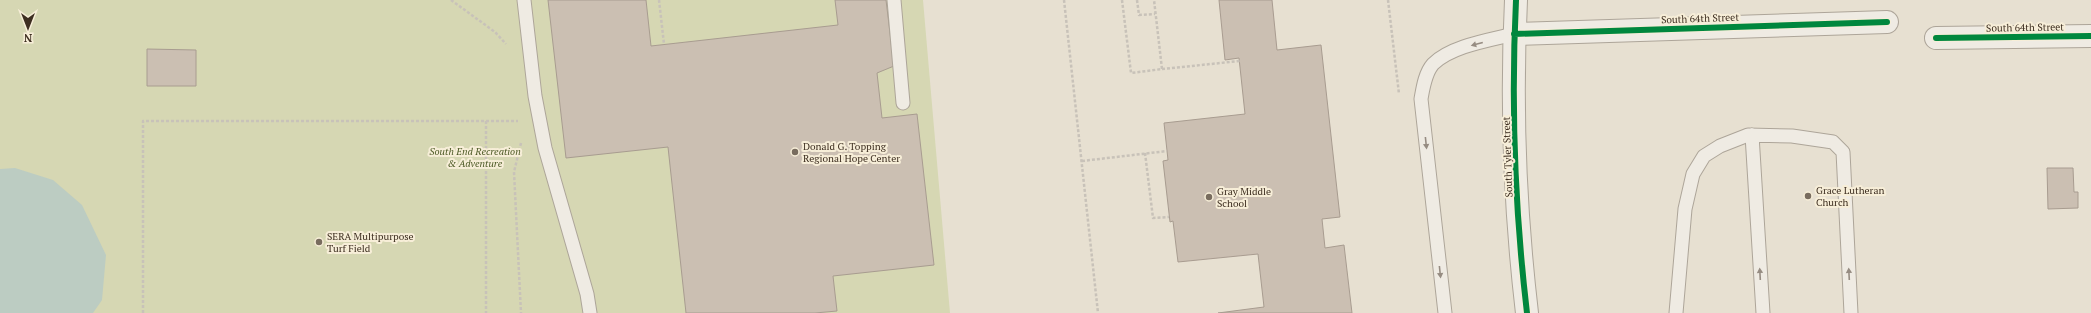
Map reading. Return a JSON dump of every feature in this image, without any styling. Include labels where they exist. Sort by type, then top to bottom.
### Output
[{"type":"street","name":"South Tyler Street","points":[[1516,0],[1514,34],[1516,174],[1522,273],[1527,313]]},
{"type":"street","name":"South 64th Street","points":[[1514,34],[1887,22]]},
{"type":"street","name":"South 64th Street","points":[[1936,38],[2091,36]]},
{"type":"lane","points":[[524,0],[535,96],[545,148],[587,294],[590,313]]},
{"type":"lane","points":[[894,0],[903,103]]},
{"type":"lane","points":[[1445,313],[1421,99],[1425,80],[1433,64],[1451,51],[1514,34]]},
{"type":"lane","points":[[1676,313],[1685,209],[1693,174],[1704,156],[1720,146],[1752,135],[1792,136],[1833,142],[1843,152],[1851,313]]},
{"type":"lane","points":[[1752,135],[1763,313]]},
{"type":"path","points":[[451,0],[495,32],[507,46]]},
{"type":"path","points":[[659,0],[664,44]]},
{"type":"path","points":[[1064,0],[1098,313]]},
{"type":"path","points":[[1122,0],[1131,73],[1240,61]]},
{"type":"path","points":[[1137,0],[1139,15],[1156,14]]},
{"type":"path","points":[[1154,0],[1162,69]]},
{"type":"path","points":[[518,113],[519,128]]},
{"type":"path","points":[[143,313],[143,121],[518,121]]},
{"type":"path","points":[[486,121],[486,313]]},
{"type":"path","points":[[520,136],[521,143],[514,172],[521,313]]},
{"type":"path","points":[[1082,161],[1167,151]]},
{"type":"path","points":[[1145,153],[1153,218],[1169,217]]},
{"type":"green space","name":"South End Recreation & Adventure","points":[[0,0],[923,0],[950,313],[0,313]]},
{"type":"shaded area","points":[[15,168],[53,180],[82,205],[106,255],[102,300],[93,313],[0,313],[0,169]]},
{"type":"building","name":"Donald G. Topping Regional Hope Center","points":[[548,0],[646,0],[651,46],[838,25],[835,0],[886,0],[894,66],[877,73],[882,118],[917,114],[934,265],[833,276],[837,311],[815,313],[686,313],[668,147],[566,158]]},
{"type":"building","name":"Gray Middle School","points":[[1219,0],[1272,0],[1277,50],[1321,45],[1340,217],[1322,219],[1325,248],[1344,245],[1352,313],[1218,313],[1264,307],[1258,254],[1178,262],[1173,221],[1170,222],[1163,161],[1168,160],[1164,123],[1245,114],[1239,58],[1225,60]]},
{"type":"building","points":[[147,49],[196,50],[196,86],[147,86]]},
{"type":"building","points":[[2047,168],[2073,168],[2074,192],[2078,192],[2078,208],[2048,209]]},
{"type":"cycle path","points":[[1516,0],[1514,78],[1515,156],[1527,313]]},
{"type":"cycle path","points":[[1514,34],[1887,22]]},
{"type":"cycle path","points":[[1936,38],[2091,36]]},
{"type":"place","name":"Donald G. Topping Regional Hope Center","points":[[795,152]]},
{"type":"place","name":"Grace Lutheran Church","points":[[1808,196]]},
{"type":"place","name":"Gray Middle School","points":[[1209,197]]},
{"type":"place","name":"SERA Multipurpose Turf Field","points":[[319,242]]}]
